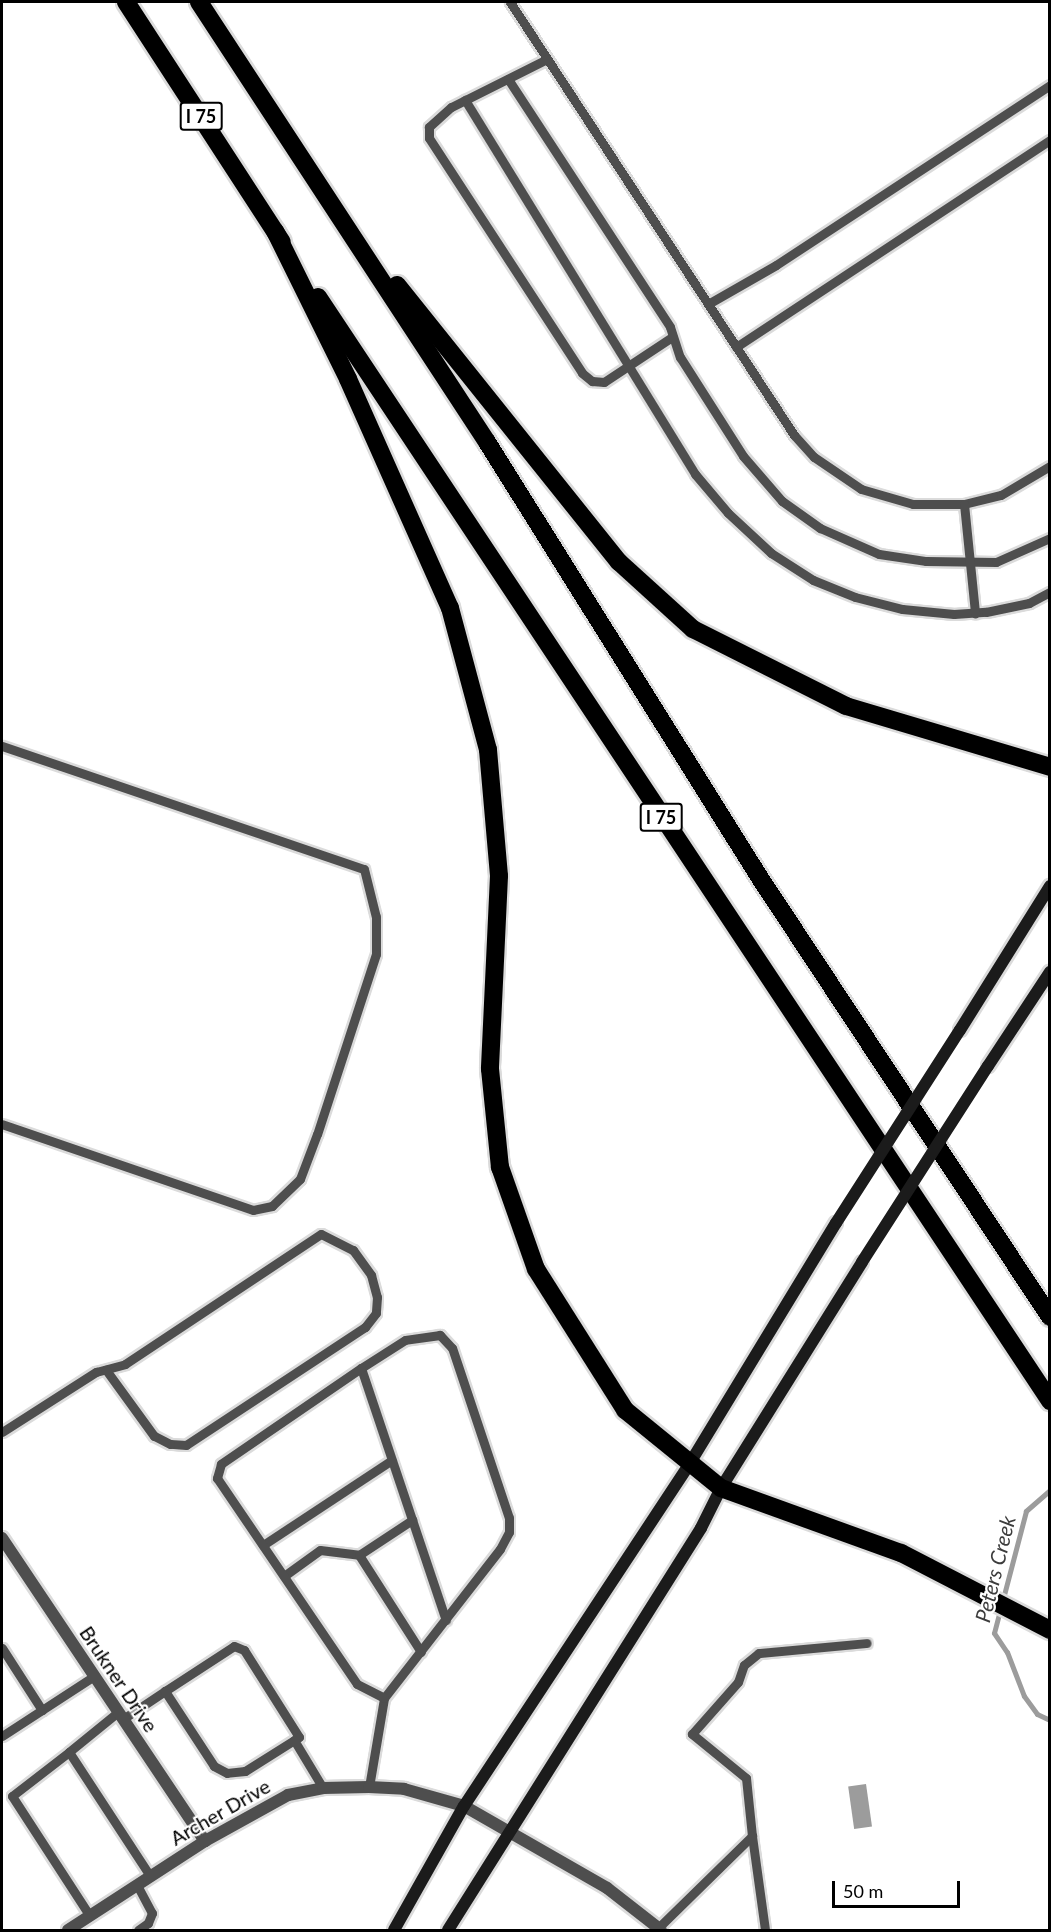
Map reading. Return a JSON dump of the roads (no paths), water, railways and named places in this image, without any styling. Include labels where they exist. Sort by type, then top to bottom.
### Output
[{"type":"highway","name":"I 75","points":[[126,2],[275,231],[1050,1401]]},
{"type":"highway","name":"I 75","points":[[199,2],[487,442],[760,878],[1050,1317]]},
{"type":"highway","points":[[327,198],[619,562],[693,629],[846,706],[1050,767]]},
{"type":"highway","points":[[275,231],[348,379],[450,608],[488,750],[499,876],[490,1069],[500,1167],[536,1269],[625,1410],[721,1488],[901,1552],[1050,1630]]},
{"type":"main road","points":[[394,1930],[464,1806],[690,1463],[836,1223],[1050,886]]},
{"type":"main road","points":[[448,1930],[701,1528],[721,1488],[862,1262],[1050,972]]},
{"type":"street","name":"Brukner Drive","points":[[2,1538],[205,1840]]},
{"type":"street","name":"Archer Drive","points":[[68,1930],[205,1840],[288,1795],[323,1788],[369,1786],[404,1789],[464,1806],[607,1888],[660,1929]]},
{"type":"lane","points":[[510,2],[794,435],[835,473],[885,498],[913,504],[963,504],[1001,495],[1050,466]]},
{"type":"lane","points":[[547,59],[465,100],[439,116],[429,127],[429,138],[582,373],[592,381],[604,381],[672,337]]},
{"type":"lane","points":[[508,79],[672,337],[680,357],[743,456],[782,501],[820,528],[879,554],[926,561],[996,562],[1050,538]]},
{"type":"lane","points":[[708,304],[776,265],[1050,85]]},
{"type":"lane","points":[[465,100],[695,474],[728,513],[771,554],[813,580],[855,597],[902,609],[975,613],[1029,603],[1050,592]]},
{"type":"lane","points":[[736,347],[1050,140]]},
{"type":"lane","points":[[963,504],[975,613]]},
{"type":"lane","points":[[2,746],[364,869],[376,917],[376,954],[318,1134],[300,1179],[272,1206],[253,1210],[2,1124]]},
{"type":"lane","points":[[2,1432],[106,1370],[125,1364],[321,1234],[353,1250],[371,1275],[377,1297],[376,1313],[365,1327],[186,1445],[170,1444],[154,1436],[106,1370]]},
{"type":"lane","points":[[369,1786],[384,1698],[500,1549],[509,1532],[505,1507],[452,1348],[440,1335],[405,1340],[361,1368],[221,1464],[217,1478],[357,1684],[384,1698]]},
{"type":"lane","points":[[361,1368],[446,1620]]},
{"type":"lane","points":[[263,1545],[392,1460]]},
{"type":"lane","points":[[284,1576],[320,1550],[359,1555],[412,1521]]},
{"type":"lane","points":[[359,1555],[421,1652]]},
{"type":"lane","points":[[765,1930],[746,1778],[692,1734],[738,1682],[744,1665],[759,1653],[867,1643]]},
{"type":"lane","points":[[90,1916],[12,1796],[121,1716],[165,1691],[234,1646],[244,1650],[299,1737],[245,1771],[227,1773],[214,1766],[165,1691]]},
{"type":"lane","points":[[2,1648],[42,1710]]},
{"type":"lane","points":[[2,1736],[94,1676]]},
{"type":"lane","points":[[294,1740],[323,1788]]},
{"type":"lane","points":[[69,1752],[150,1876]]},
{"type":"lane","points":[[660,1929],[752,1836]]},
{"type":"lane","points":[[137,1885],[152,1913],[148,1923],[138,1930]]},
{"type":"waterway","name":"Peters Creek","points":[[1050,1490],[1026,1511],[994,1633],[1007,1652],[1024,1696],[1037,1714],[1050,1720]]}]
